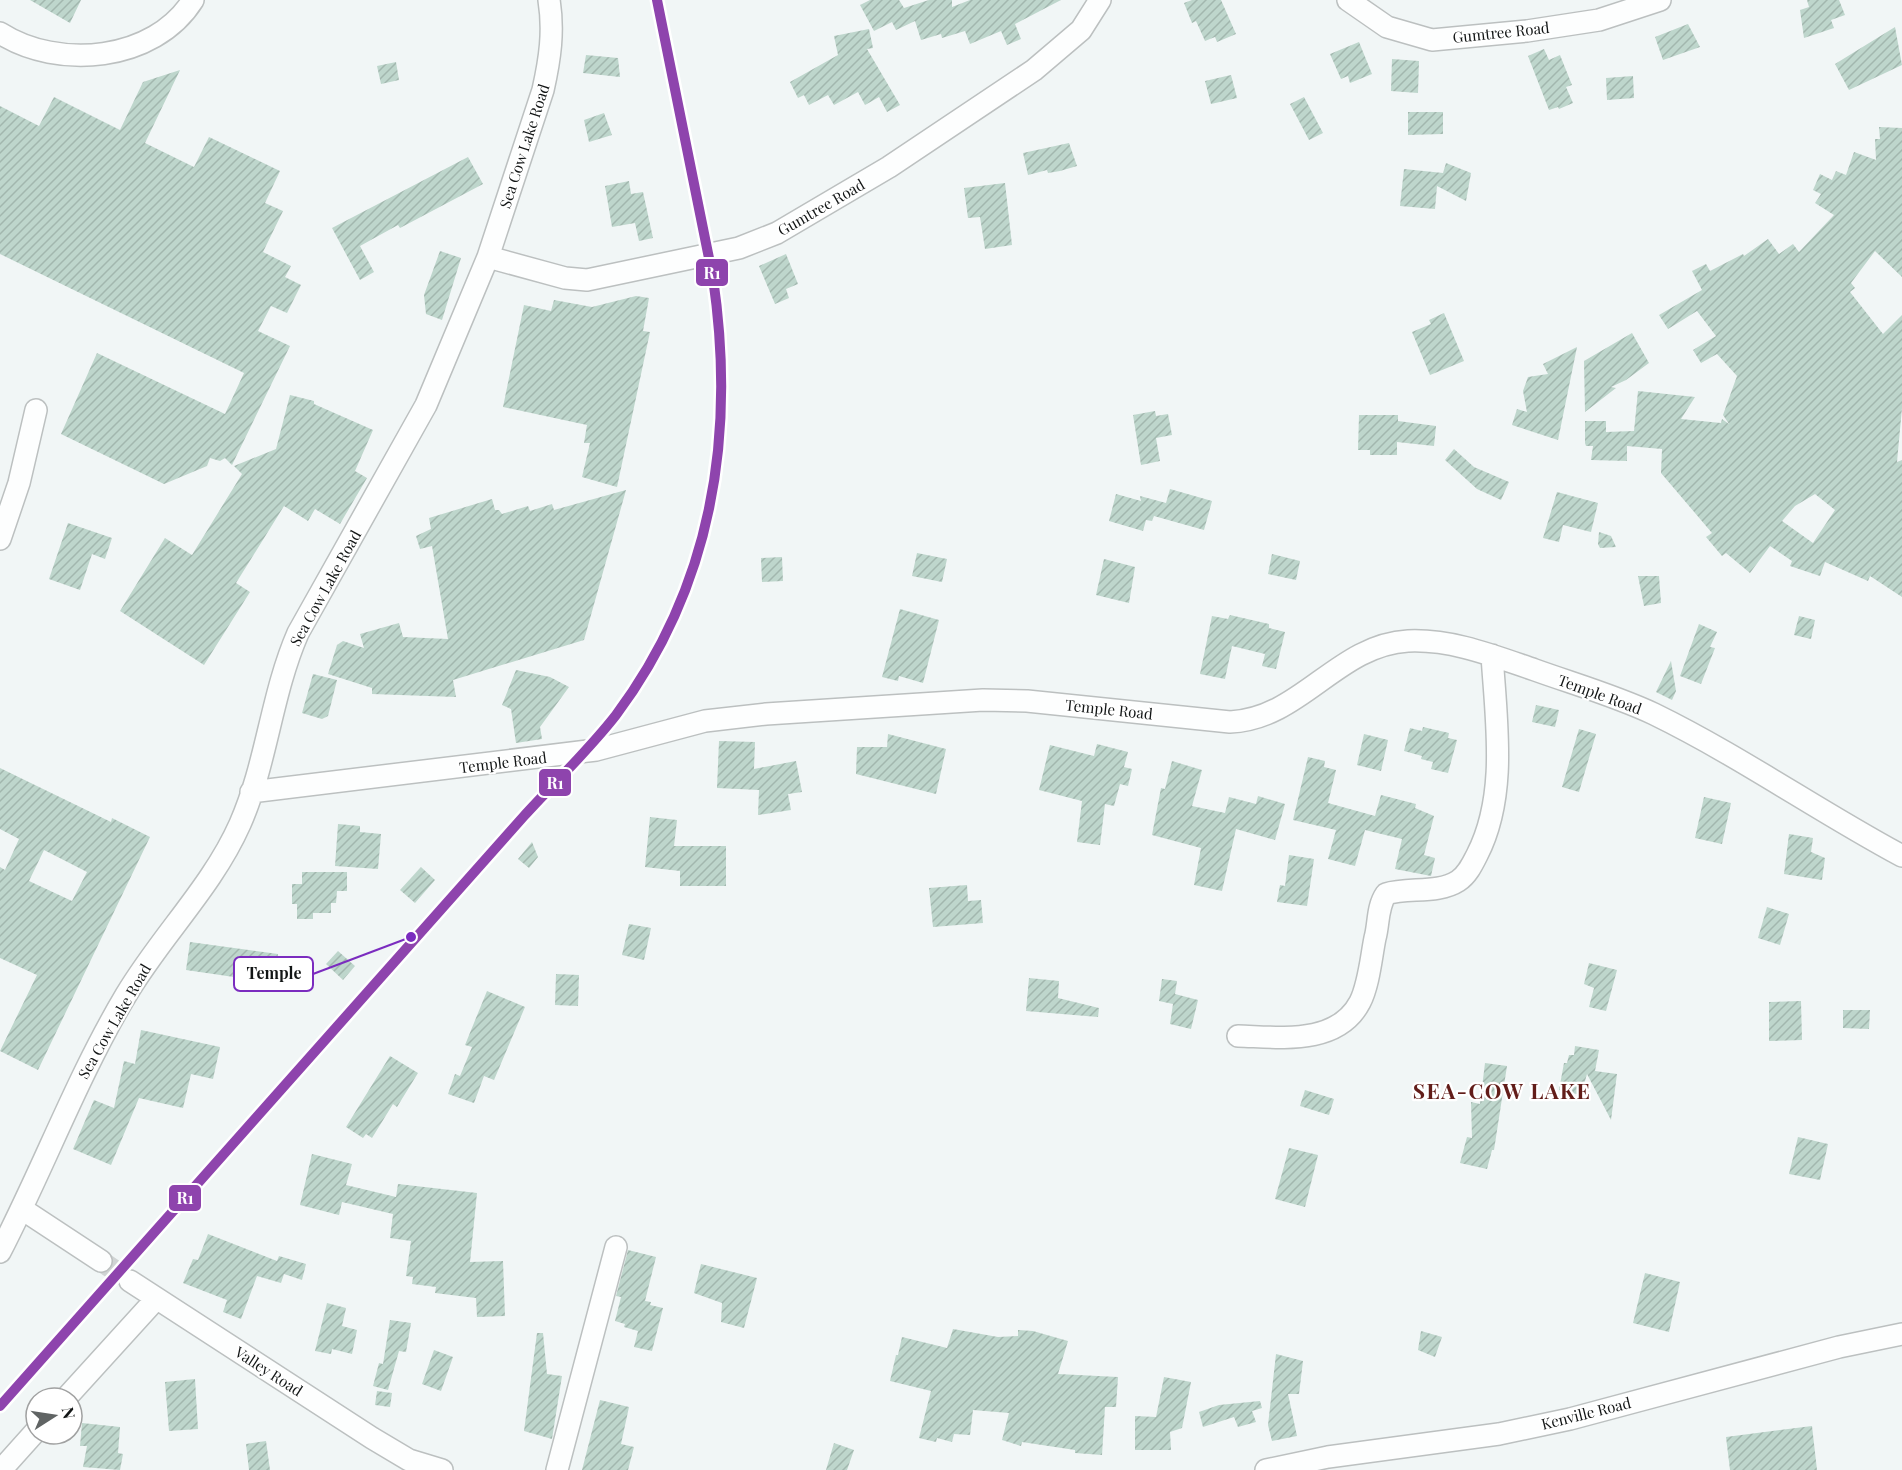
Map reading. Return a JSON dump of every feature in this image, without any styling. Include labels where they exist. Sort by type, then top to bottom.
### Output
[{"type":"street","points":[[0,33],[30,49],[55,54],[108,53],[138,45],[165,29],[193,0]]},
{"type":"street","name":"Sea Cow Lake Road","points":[[0,1252],[22,1209],[76,1086],[103,1034],[135,981],[230,846],[251,792],[286,661],[298,633],[426,405],[488,257],[543,90],[553,25],[549,0]]},
{"type":"street","name":"Gumtree Road","points":[[488,257],[565,278],[587,280],[756,243],[889,167],[1034,70],[1081,30],[1100,0]]},
{"type":"street","name":"Gumtree Road","points":[[1348,0],[1387,27],[1432,39],[1527,31],[1588,21],[1660,0]]},
{"type":"street","points":[[0,539],[20,483],[36,410]]},
{"type":"street","name":"Temple Road","points":[[251,792],[596,750],[705,721],[766,714],[983,700],[1027,701],[1246,722],[1272,714],[1356,656],[1394,644],[1448,643],[1492,655],[1654,714],[1902,856]]},
{"type":"street","points":[[1238,1036],[1295,1037],[1323,1033],[1346,1020],[1360,1001],[1379,926],[1381,902],[1386,894],[1448,886],[1459,881],[1469,870],[1487,836],[1495,795],[1497,747],[1492,655]]},
{"type":"street","points":[[22,1209],[101,1261]]},
{"type":"street","points":[[557,1470],[616,1247]]},
{"type":"street","name":"Valley Road","points":[[130,1281],[409,1460],[442,1470]]},
{"type":"street","points":[[77,1386],[156,1299]]},
{"type":"street","name":"Kenville Road","points":[[1266,1470],[1328,1457],[1499,1434],[1570,1419],[1839,1347],[1902,1334]]},
{"type":"street","points":[[1,1470],[24,1444]]},
{"type":"building","points":[[30,0],[81,0],[70,23]]},
{"type":"building","points":[[870,0],[899,0],[904,8],[929,0],[952,0],[952,7],[970,0],[1061,0],[1015,24],[1021,39],[1007,45],[1001,31],[970,44],[965,31],[942,38],[941,34],[921,40],[915,21],[896,30],[892,22],[874,31],[860,5]]},
{"type":"building","points":[[1192,0],[1221,0],[1236,34],[1217,42],[1215,37],[1205,41],[1196,21],[1192,23],[1184,3]]},
{"type":"building","points":[[1807,0],[1839,0],[1845,15],[1831,20],[1834,28],[1804,38],[1800,10],[1809,7]]},
{"type":"building","points":[[1688,24],[1700,47],[1663,60],[1655,37]]},
{"type":"building","points":[[1895,27],[1902,65],[1849,90],[1835,64]]},
{"type":"building","points":[[869,29],[873,48],[867,49],[900,105],[887,112],[879,97],[865,105],[858,92],[834,105],[828,95],[809,105],[804,95],[798,98],[790,82],[838,55],[834,36]]},
{"type":"building","points":[[1359,42],[1372,74],[1350,83],[1348,76],[1341,79],[1330,54]]},
{"type":"building","points":[[1544,49],[1549,60],[1560,55],[1572,85],[1566,87],[1573,103],[1559,109],[1558,107],[1549,110],[1528,56]]},
{"type":"building","points":[[586,55],[618,58],[620,77],[583,73]]},
{"type":"building","points":[[1392,59],[1419,61],[1418,93],[1391,91]]},
{"type":"building","points":[[396,62],[399,80],[381,84],[377,66]]},
{"type":"building","points":[[180,70],[145,143],[194,167],[209,137],[280,171],[265,203],[283,211],[263,252],[291,266],[285,277],[301,285],[287,313],[271,306],[258,331],[290,346],[232,465],[225,458],[220,461],[210,458],[207,466],[164,484],[61,434],[97,353],[225,414],[244,373],[0,254],[0,106],[39,126],[54,97],[120,130],[143,82]]},
{"type":"building","points":[[1231,75],[1237,98],[1211,104],[1205,81]]},
{"type":"building","points":[[1633,76],[1634,98],[1607,100],[1606,78]]},
{"type":"building","points":[[1304,97],[1323,133],[1309,140],[1290,104]]},
{"type":"building","points":[[1408,112],[1443,112],[1443,134],[1408,135]]},
{"type":"building","points":[[604,113],[612,135],[589,142],[584,120]]},
{"type":"building","points":[[1879,127],[1902,128],[1902,277],[1875,251],[1851,283],[1855,288],[1850,292],[1883,334],[1902,315],[1902,408],[1897,462],[1902,460],[1902,597],[1870,576],[1868,581],[1825,562],[1820,576],[1790,566],[1792,561],[1770,546],[1750,573],[1726,553],[1722,556],[1706,537],[1712,533],[1661,473],[1662,449],[1627,446],[1627,461],[1591,460],[1593,446],[1586,446],[1585,443],[1585,421],[1606,421],[1606,432],[1634,431],[1638,391],[1695,397],[1681,419],[1721,423],[1722,419],[1729,424],[1723,415],[1737,376],[1717,354],[1701,363],[1693,350],[1716,336],[1697,311],[1668,329],[1659,315],[1702,290],[1692,271],[1706,264],[1710,271],[1743,254],[1744,256],[1768,239],[1779,254],[1793,244],[1799,252],[1834,215],[1815,203],[1821,194],[1813,190],[1820,174],[1832,180],[1836,171],[1846,175],[1854,152],[1876,160],[1875,139],[1880,139]],"holes":[[[1815,494],[1835,510],[1813,543],[1782,521],[1795,506]]]},
{"type":"building","points":[[1069,143],[1077,166],[1060,171],[1048,173],[1047,170],[1028,175],[1023,153]]},
{"type":"building","points":[[468,157],[483,184],[400,228],[398,225],[360,246],[374,272],[360,280],[332,228]]},
{"type":"building","points":[[1446,163],[1471,173],[1466,201],[1437,186],[1435,209],[1400,206],[1404,169],[1443,173]]},
{"type":"building","points":[[629,181],[631,194],[643,192],[653,238],[639,241],[635,223],[612,227],[605,186]]},
{"type":"building","points":[[1005,183],[1012,245],[985,249],[980,217],[968,218],[964,188]]},
{"type":"building","points":[[440,251],[461,258],[442,320],[426,314],[424,295]]},
{"type":"building","points":[[786,254],[798,284],[786,289],[789,298],[775,304],[759,266]]},
{"type":"building","points":[[636,296],[649,298],[643,331],[650,332],[617,487],[582,477],[590,443],[584,443],[587,425],[503,407],[524,305],[551,311],[554,300],[592,307]]},
{"type":"building","points":[[1444,313],[1464,361],[1430,375],[1412,332],[1431,324],[1429,320]]},
{"type":"building","points":[[1632,333],[1649,363],[1626,380],[1611,387],[1616,388],[1585,412],[1584,361]]},
{"type":"building","points":[[1577,347],[1558,440],[1512,425],[1517,409],[1527,412],[1523,391],[1528,377],[1548,374],[1543,364]]},
{"type":"building","points":[[290,395],[314,401],[314,404],[373,430],[355,471],[367,478],[340,524],[315,509],[308,521],[284,506],[236,583],[250,592],[204,665],[120,611],[165,538],[192,555],[242,474],[234,466],[276,449]]},
{"type":"building","points":[[1155,411],[1156,416],[1168,414],[1172,435],[1156,438],[1160,461],[1141,465],[1133,415]]},
{"type":"building","points":[[1359,415],[1398,415],[1398,421],[1436,426],[1434,446],[1397,442],[1397,455],[1370,455],[1370,450],[1358,450]]},
{"type":"building","points":[[1454,449],[1474,467],[1509,482],[1501,500],[1477,489],[1445,460]]},
{"type":"building","points":[[1170,489],[1212,501],[1204,530],[1154,516],[1152,521],[1146,520],[1143,531],[1109,521],[1116,494],[1141,501],[1140,496],[1166,503]]},
{"type":"building","points":[[626,490],[584,640],[453,680],[456,697],[372,694],[372,688],[328,674],[337,645],[343,641],[364,648],[360,634],[399,623],[403,637],[448,639],[432,546],[420,549],[416,536],[431,529],[429,518],[492,499],[495,510],[499,510],[502,514],[528,506],[530,511],[552,504],[554,510]]},
{"type":"building","points":[[1557,492],[1598,503],[1591,532],[1563,525],[1559,542],[1543,538]]},
{"type":"building","points":[[68,523],[112,538],[105,559],[92,554],[80,590],[49,579]]},
{"type":"building","points":[[1599,532],[1611,536],[1616,547],[1600,548]]},
{"type":"building","points":[[917,553],[947,559],[942,582],[912,576]]},
{"type":"building","points":[[1272,554],[1300,561],[1296,580],[1268,574]]},
{"type":"building","points":[[782,557],[783,581],[762,582],[761,558]]},
{"type":"building","points":[[1104,559],[1135,567],[1129,603],[1096,595]]},
{"type":"building","points":[[1638,576],[1659,576],[1661,603],[1644,606]]},
{"type":"building","points":[[900,609],[939,620],[923,683],[899,676],[898,681],[882,677]]},
{"type":"building","points":[[1230,615],[1269,624],[1269,628],[1285,632],[1276,669],[1262,666],[1265,654],[1232,646],[1225,679],[1200,674],[1212,616],[1228,619]]},
{"type":"building","points":[[1799,616],[1815,620],[1811,639],[1794,635]]},
{"type":"building","points":[[1699,624],[1717,632],[1710,647],[1715,648],[1701,684],[1680,676]]},
{"type":"building","points":[[1671,661],[1676,691],[1672,700],[1656,692]]},
{"type":"building","points":[[516,670],[550,677],[569,687],[540,727],[542,739],[516,743],[511,709],[502,705]]},
{"type":"building","points":[[313,674],[337,680],[328,716],[322,719],[302,713]]},
{"type":"building","points":[[1536,705],[1559,710],[1555,727],[1532,722]]},
{"type":"building","points":[[1423,727],[1449,733],[1448,738],[1457,740],[1448,773],[1431,769],[1433,762],[1404,751],[1410,728],[1422,731]]},
{"type":"building","points":[[1579,729],[1596,734],[1579,792],[1562,787]]},
{"type":"building","points":[[888,734],[946,749],[936,794],[856,774],[857,747],[887,747]]},
{"type":"building","points":[[1364,734],[1388,740],[1381,771],[1357,765]]},
{"type":"building","points":[[719,741],[755,742],[754,769],[796,761],[802,792],[788,794],[791,810],[758,815],[759,790],[717,788]]},
{"type":"building","points":[[1097,744],[1128,752],[1124,767],[1132,769],[1128,786],[1120,784],[1114,806],[1105,804],[1100,845],[1077,842],[1082,801],[1039,790],[1050,745],[1094,756]]},
{"type":"building","points":[[1308,757],[1325,761],[1324,767],[1336,770],[1328,803],[1375,816],[1381,795],[1416,804],[1415,808],[1434,816],[1424,855],[1435,858],[1431,876],[1395,869],[1402,839],[1365,830],[1355,866],[1328,859],[1336,830],[1293,820]]},
{"type":"building","points":[[1172,761],[1202,770],[1192,806],[1225,813],[1229,797],[1256,804],[1258,796],[1285,804],[1275,840],[1236,829],[1222,891],[1194,885],[1201,848],[1152,835],[1161,788],[1165,789]]},
{"type":"building","points":[[0,768],[111,822],[112,818],[150,837],[38,1070],[0,1051],[37,975],[0,958],[0,867],[5,870],[19,839],[0,829]],"holes":[[[44,850],[87,872],[72,901],[29,881]]]},
{"type":"building","points":[[1704,797],[1731,803],[1722,844],[1695,838]]},
{"type":"building","points":[[650,817],[677,820],[674,846],[726,846],[726,886],[680,886],[680,871],[645,867]]},
{"type":"building","points":[[338,824],[360,826],[360,832],[381,834],[378,869],[335,866]]},
{"type":"building","points":[[1789,834],[1813,838],[1811,852],[1825,858],[1822,880],[1784,874]]},
{"type":"building","points":[[532,842],[538,857],[529,868],[518,859]]},
{"type":"building","points":[[1289,855],[1314,859],[1307,906],[1277,902],[1280,885],[1285,886]]},
{"type":"building","points":[[421,867],[435,880],[415,903],[400,890]]},
{"type":"building","points":[[302,872],[347,872],[347,891],[337,891],[336,903],[331,903],[331,913],[313,913],[313,919],[297,919],[297,904],[292,904],[292,884],[302,884]]},
{"type":"building","points":[[967,885],[968,901],[981,900],[983,923],[933,927],[929,888]]},
{"type":"building","points":[[1767,907],[1789,914],[1780,945],[1758,938]]},
{"type":"building","points":[[629,924],[651,928],[644,960],[622,955]]},
{"type":"building","points":[[190,942],[278,954],[275,983],[186,970]]},
{"type":"building","points":[[338,951],[355,966],[343,980],[326,964]]},
{"type":"building","points":[[1589,963],[1617,970],[1606,1011],[1589,1007],[1594,988],[1584,984]]},
{"type":"building","points":[[556,974],[579,975],[578,1006],[555,1005]]},
{"type":"building","points":[[1029,978],[1059,981],[1058,998],[1099,1008],[1098,1017],[1026,1011]]},
{"type":"building","points":[[1162,979],[1177,981],[1175,994],[1198,1000],[1191,1029],[1170,1024],[1173,1004],[1159,1001]]},
{"type":"building","points":[[487,991],[525,1007],[494,1080],[484,1076],[474,1103],[448,1094],[455,1074],[460,1076],[472,1047],[465,1045]]},
{"type":"building","points":[[1801,1001],[1802,1040],[1769,1041],[1769,1002]]},
{"type":"building","points":[[1843,1010],[1870,1010],[1869,1029],[1843,1028]]},
{"type":"building","points":[[141,1030],[220,1047],[213,1079],[191,1074],[183,1108],[139,1098],[111,1165],[73,1149],[94,1100],[114,1108],[124,1061],[135,1064]]},
{"type":"building","points":[[1575,1046],[1599,1050],[1595,1071],[1617,1074],[1611,1120],[1587,1074],[1581,1095],[1559,1090],[1564,1063],[1567,1063],[1569,1055],[1574,1055]]},
{"type":"building","points":[[390,1056],[418,1073],[397,1107],[393,1104],[372,1138],[366,1134],[363,1138],[346,1127]]},
{"type":"building","points":[[1485,1063],[1507,1066],[1494,1150],[1492,1150],[1487,1169],[1460,1163],[1467,1137],[1472,1138],[1471,1102],[1480,1104]]},
{"type":"building","points":[[1305,1090],[1334,1099],[1329,1115],[1300,1106]]},
{"type":"building","points":[[1798,1137],[1828,1144],[1820,1180],[1789,1174]]},
{"type":"building","points":[[1289,1148],[1318,1155],[1305,1207],[1275,1199]]},
{"type":"building","points":[[312,1154],[352,1164],[346,1185],[396,1197],[398,1184],[477,1193],[470,1262],[503,1261],[505,1316],[477,1317],[476,1298],[435,1293],[436,1287],[412,1284],[413,1277],[406,1276],[411,1241],[390,1238],[393,1214],[342,1202],[339,1215],[300,1205]]},
{"type":"building","points":[[208,1234],[277,1261],[279,1256],[306,1264],[302,1280],[284,1274],[281,1283],[257,1276],[241,1319],[223,1312],[227,1300],[183,1283],[193,1259],[198,1260]]},
{"type":"building","points":[[628,1250],[656,1257],[645,1301],[651,1302],[650,1305],[663,1308],[652,1351],[634,1347],[638,1331],[624,1327],[625,1324],[615,1321],[621,1297],[616,1296]]},
{"type":"building","points":[[701,1264],[757,1278],[744,1328],[721,1322],[722,1303],[694,1293]]},
{"type":"building","points":[[1645,1273],[1680,1282],[1669,1332],[1633,1323]]},
{"type":"building","points":[[327,1303],[346,1308],[342,1326],[357,1330],[352,1354],[332,1349],[331,1354],[315,1351]]},
{"type":"building","points":[[390,1320],[411,1323],[406,1352],[399,1351],[388,1390],[373,1386],[379,1363],[383,1364]]},
{"type":"building","points":[[953,1329],[998,1337],[1018,1336],[1018,1330],[1033,1331],[1068,1341],[1058,1374],[1118,1377],[1116,1407],[1105,1407],[1102,1455],[1075,1453],[1075,1450],[1022,1442],[1021,1446],[1002,1440],[1009,1413],[973,1410],[970,1435],[954,1434],[952,1442],[937,1438],[936,1442],[919,1438],[931,1391],[890,1381],[896,1355],[898,1355],[902,1337],[947,1348]]},
{"type":"building","points":[[1421,1331],[1442,1337],[1435,1357],[1418,1350]]},
{"type":"building","points":[[537,1333],[543,1333],[547,1374],[562,1376],[552,1439],[524,1431]]},
{"type":"building","points":[[434,1350],[453,1357],[441,1391],[422,1384]]},
{"type":"building","points":[[1276,1354],[1303,1361],[1299,1394],[1288,1394],[1297,1436],[1272,1441],[1268,1425]]},
{"type":"building","points":[[1164,1377],[1191,1382],[1182,1428],[1170,1432],[1171,1450],[1135,1450],[1135,1416],[1156,1417]]},
{"type":"building","points":[[195,1379],[198,1429],[169,1431],[165,1382]]},
{"type":"building","points":[[377,1391],[392,1393],[390,1407],[375,1405]]},
{"type":"building","points":[[600,1400],[629,1407],[621,1444],[634,1447],[628,1470],[582,1470]]},
{"type":"building","points":[[1260,1401],[1262,1408],[1252,1411],[1256,1422],[1238,1427],[1234,1417],[1203,1427],[1199,1412],[1219,1405]]},
{"type":"building","points":[[84,1423],[120,1427],[118,1453],[123,1454],[120,1470],[83,1467],[87,1446],[84,1446]]},
{"type":"building","points":[[1812,1426],[1817,1470],[1730,1470],[1726,1437]]},
{"type":"building","points":[[266,1441],[270,1470],[249,1470],[246,1444]]},
{"type":"building","points":[[834,1443],[854,1450],[847,1470],[826,1470]]},
{"type":"tunnel","points":[[101,1261],[130,1281]]},
{"type":"transit line","name":"R1","points":[[0,1406],[524,816],[605,728],[649,665],[675,614],[695,561],[710,507],[718,451],[721,394],[719,337],[713,278],[657,0]]},
{"type":"place","name":"Temple","points":[[411,937]]},
{"type":"district","name":"SEA-COW LAKE","points":[[1502,1090]]}]
